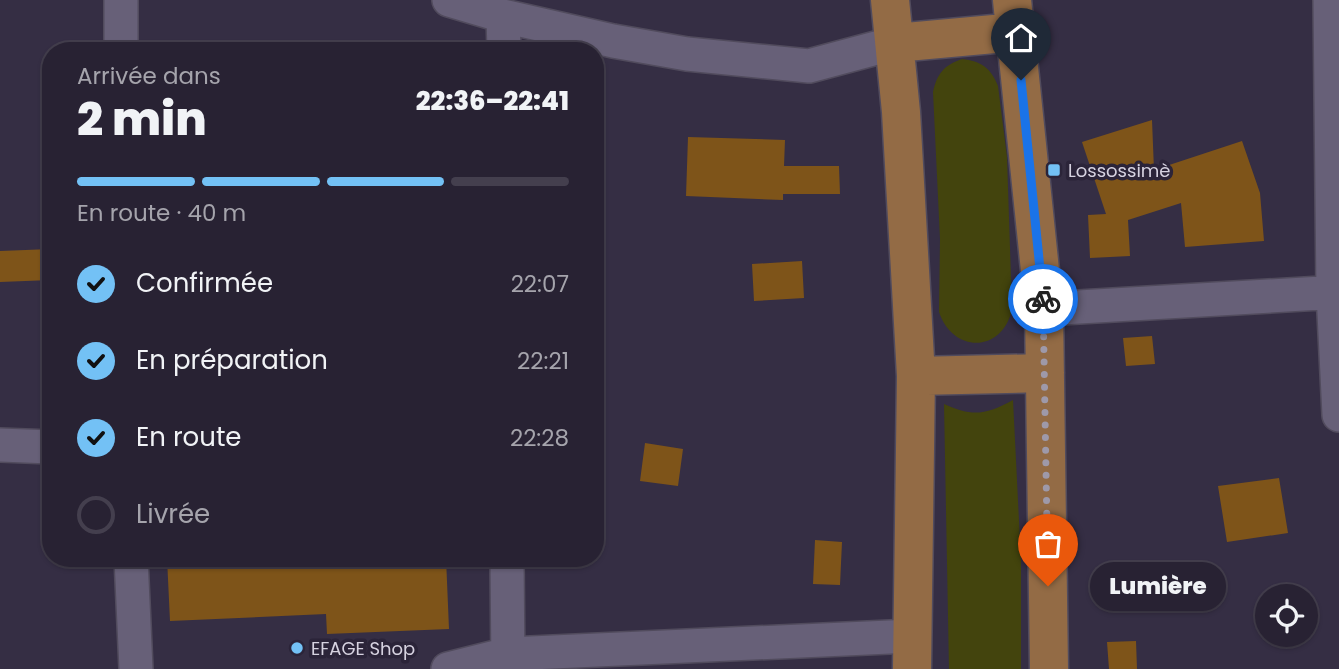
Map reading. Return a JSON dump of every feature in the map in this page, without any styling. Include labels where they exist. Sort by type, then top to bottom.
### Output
[{"type":"main road","points":[[890,0],[916,376],[912,652]]},
{"type":"main road","points":[[895,43],[1014,16],[1044,309],[1049,669]]},
{"type":"main road","points":[[916,376],[1045,373]]},
{"type":"street","points":[[121,0],[121,42]]},
{"type":"street","points":[[449,0],[503,16],[613,41],[687,54],[809,66],[895,43]]},
{"type":"street","points":[[1330,0],[1339,415]]},
{"type":"street","points":[[503,16],[504,42]]},
{"type":"street","points":[[1044,309],[1336,293]]},
{"type":"street","points":[[0,445],[42,447]]},
{"type":"street","points":[[131,567],[136,669]]},
{"type":"street","points":[[507,567],[508,662]]},
{"type":"street","points":[[447,669],[508,662],[912,652]]},
{"type":"shaded area","points":[[962,59],[985,66],[998,86],[1007,157],[1012,309],[999,334],[977,343],[955,335],[946,326],[939,312],[940,239],[933,92],[942,71]]},
{"type":"shaded area","points":[[1013,400],[1021,561],[1021,669],[949,669],[944,404],[979,413]]},
{"type":"building","points":[[1152,120],[1154,170],[1242,141],[1260,193],[1264,241],[1185,247],[1181,203],[1128,220],[1130,256],[1090,258],[1088,215],[1106,214],[1082,142]]},
{"type":"building","points":[[688,137],[785,140],[784,166],[839,166],[840,194],[783,194],[783,200],[686,196]]},
{"type":"building","points":[[42,249],[42,280],[0,282],[0,251]]},
{"type":"building","points":[[802,261],[804,298],[754,301],[752,264]]},
{"type":"building","points":[[1152,336],[1155,364],[1126,366],[1123,338]]},
{"type":"building","points":[[645,443],[683,449],[678,486],[640,481]]},
{"type":"building","points":[[1279,478],[1288,533],[1227,542],[1218,486]]},
{"type":"building","points":[[815,540],[842,542],[840,585],[813,584]]},
{"type":"building","points":[[167,567],[446,567],[449,629],[327,634],[326,614],[170,621]]},
{"type":"building","points":[[1136,641],[1137,669],[1109,669],[1107,642]]},
{"type":"way so far","points":[[1043,299],[1048,448],[1048,586]]},
{"type":"place","name":"Lossossimè","points":[[1054,170]]},
{"type":"place","name":"Lumière","points":[[1048,586]]},
{"type":"place","name":"EFAGE Shop","points":[[297,648]]},
{"type":"route","points":[[1021,80],[1043,299]]}]
